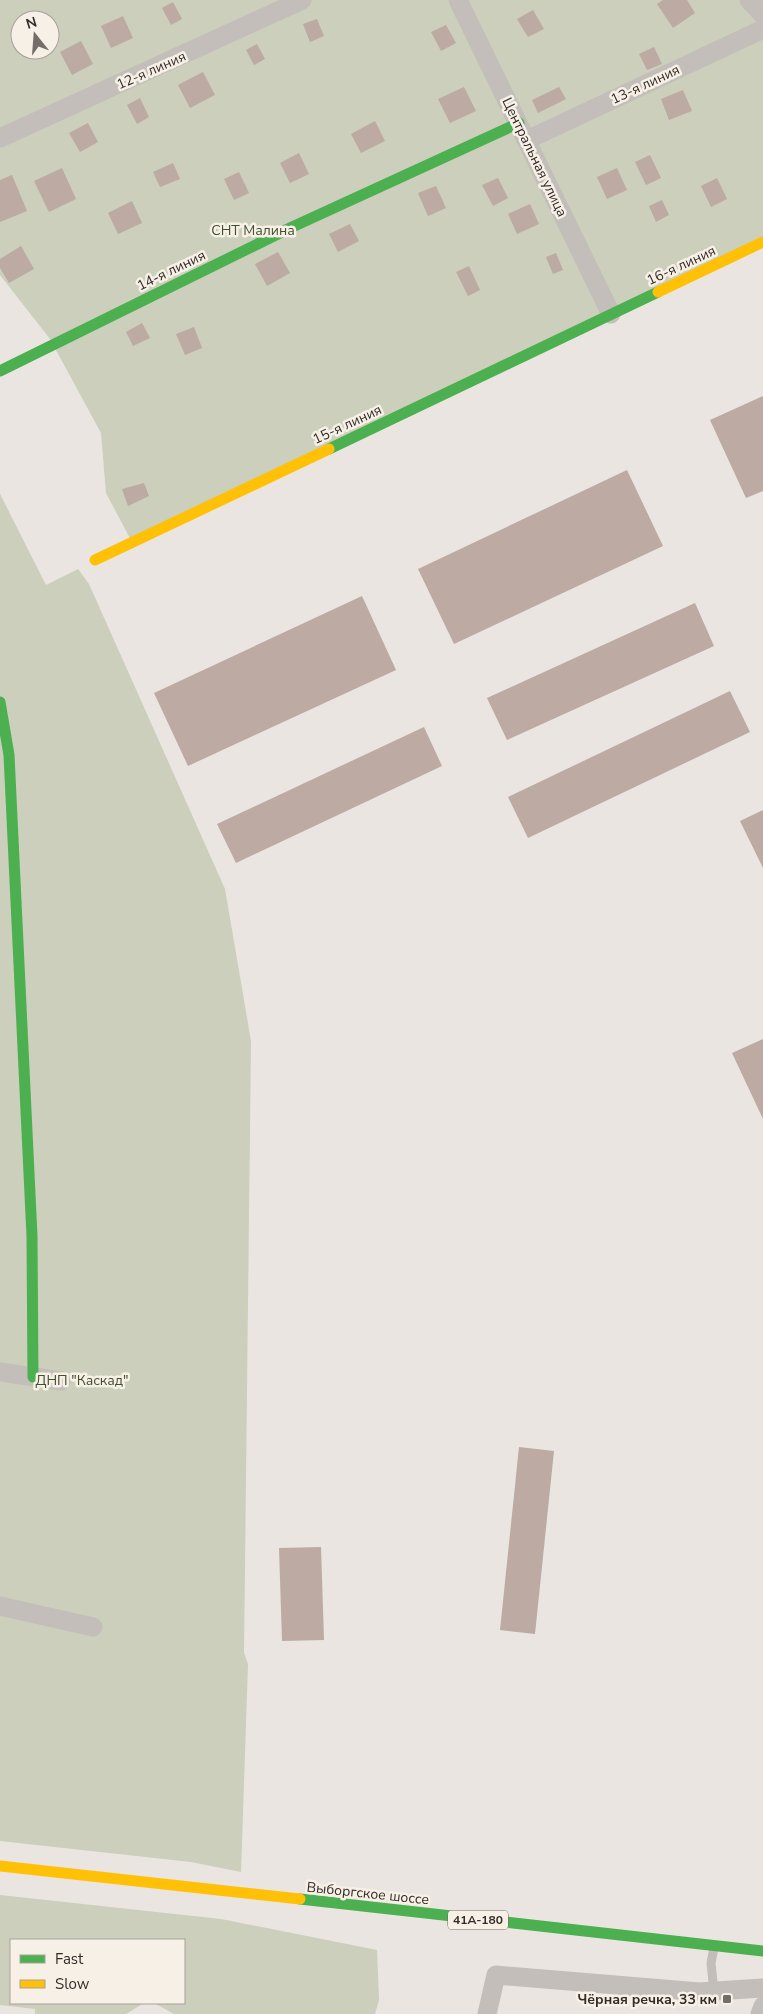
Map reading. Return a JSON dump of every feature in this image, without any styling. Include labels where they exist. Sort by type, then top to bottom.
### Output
[{"type":"street","name":"12-я линия","points":[[0,138],[302,0]]},
{"type":"street","name":"Центральная улица","points":[[458,0],[528,140],[611,314]]},
{"type":"street","points":[[749,0],[763,15]]},
{"type":"street","name":"13-я линия","points":[[528,140],[763,29]]},
{"type":"street","name":"14-я линия","points":[[0,370],[290,228],[519,123]]},
{"type":"street","name":"16-я линия","points":[[611,314],[763,242]]},
{"type":"street","name":"15-я линия","points":[[95,560],[611,314]]},
{"type":"street","points":[[0,702],[9,755],[32,1236],[34,1377]]},
{"type":"street","points":[[0,1372],[62,1381]]},
{"type":"street","points":[[0,1606],[93,1627]]},
{"type":"street","name":"Выборгское шоссе","points":[[0,1866],[763,1951]]},
{"type":"street","points":[[487,2014],[496,1976],[714,1992],[763,1988]]},
{"type":"street","points":[[760,2014],[763,2006]]},
{"type":"lane","points":[[714,1946],[711,1963],[714,1992]]},
{"type":"green space","name":"СНТ Малина","points":[[0,0],[763,0],[763,242],[132,542],[106,493],[101,433],[50,339],[0,275]]},
{"type":"green space","name":"ДНП \"Каскад\"","points":[[0,494],[46,585],[78,569],[89,584],[225,889],[251,1041],[244,1653],[248,1664],[241,1872],[191,1862],[0,1841]]},
{"type":"green space","points":[[0,1895],[221,1919],[377,1950],[379,2000],[375,2014],[174,2014],[156,2004],[185,2004],[185,1939],[10,1939],[10,2004],[142,2004],[126,2014],[35,2014],[35,2009],[0,2005]]},
{"type":"building","points":[[663,0],[687,0],[695,13],[673,28],[657,4]]},
{"type":"building","points":[[173,2],[182,19],[171,25],[162,8]]},
{"type":"building","points":[[533,10],[544,29],[528,37],[517,19]]},
{"type":"building","points":[[123,16],[133,38],[111,48],[101,26]]},
{"type":"building","points":[[317,19],[324,36],[310,42],[303,24]]},
{"type":"building","points":[[446,25],[456,43],[441,51],[431,32]]},
{"type":"building","points":[[81,41],[93,64],[72,75],[60,52]]},
{"type":"building","points":[[257,44],[265,59],[254,65],[246,50]]},
{"type":"building","points":[[654,47],[662,64],[647,70],[639,54]]},
{"type":"building","points":[[203,72],[215,95],[190,108],[178,85]]},
{"type":"building","points":[[464,87],[476,111],[450,123],[438,99]]},
{"type":"building","points":[[559,87],[566,99],[538,113],[532,100]]},
{"type":"building","points":[[683,90],[692,111],[669,120],[661,99]]},
{"type":"building","points":[[140,98],[149,117],[137,124],[127,105]]},
{"type":"building","points":[[375,121],[385,141],[361,153],[351,134]]},
{"type":"building","points":[[88,123],[98,142],[80,152],[69,133]]},
{"type":"building","points":[[299,153],[309,174],[290,183],[280,163]]},
{"type":"building","points":[[650,155],[661,178],[646,185],[635,162]]},
{"type":"building","points":[[173,163],[180,179],[160,187],[153,172]]},
{"type":"building","points":[[62,168],[76,199],[49,212],[34,181]]},
{"type":"building","points":[[617,168],[627,190],[607,199],[597,177]]},
{"type":"building","points":[[239,172],[249,193],[234,200],[224,179]]},
{"type":"building","points":[[12,175],[27,211],[0,222],[0,180]]},
{"type":"building","points":[[498,178],[508,198],[493,206],[482,185]]},
{"type":"building","points":[[717,178],[727,199],[711,207],[701,186]]},
{"type":"building","points":[[436,186],[446,208],[428,216],[418,193]]},
{"type":"building","points":[[662,200],[669,215],[656,222],[649,206]]},
{"type":"building","points":[[132,201],[142,223],[118,234],[108,213]]},
{"type":"building","points":[[530,204],[539,224],[517,234],[508,214]]},
{"type":"building","points":[[350,224],[359,241],[338,252],[329,234]]},
{"type":"building","points":[[21,246],[34,269],[9,283],[0,268],[0,259]]},
{"type":"building","points":[[278,252],[290,273],[267,286],[255,264]]},
{"type":"building","points":[[556,253],[563,270],[553,274],[546,257]]},
{"type":"building","points":[[469,266],[480,290],[468,296],[456,272]]},
{"type":"building","points":[[142,323],[150,338],[133,346],[126,332]]},
{"type":"building","points":[[194,327],[202,348],[185,355],[176,334]]},
{"type":"building","points":[[763,396],[763,491],[746,498],[710,420]]},
{"type":"building","points":[[627,470],[663,546],[454,644],[418,569]]},
{"type":"building","points":[[144,483],[149,496],[128,506],[122,489]]},
{"type":"building","points":[[362,596],[396,670],[188,766],[154,693]]},
{"type":"building","points":[[695,603],[714,646],[507,740],[487,698]]},
{"type":"building","points":[[730,691],[750,732],[528,838],[508,797]]},
{"type":"building","points":[[424,727],[442,766],[236,863],[217,824]]},
{"type":"building","points":[[763,810],[763,868],[740,821]]},
{"type":"building","points":[[763,1039],[763,1119],[732,1053]]},
{"type":"building","points":[[519,1447],[554,1451],[535,1634],[500,1630]]},
{"type":"building","points":[[321,1547],[324,1640],[282,1641],[279,1548]]},
{"type":"traffic: fast","points":[[0,371],[290,228],[519,123]]},
{"type":"traffic: fast","points":[[329,449],[658,292]]},
{"type":"traffic: fast","points":[[0,702],[9,755],[32,1236],[33,1377]]},
{"type":"traffic: fast","points":[[300,1899],[763,1951]]},
{"type":"traffic: slow","points":[[658,292],[763,242]]},
{"type":"traffic: slow","points":[[95,560],[329,449]]},
{"type":"traffic: slow","points":[[0,1866],[300,1899]]},
{"type":"place","name":"Чёрная речка, 33 км","points":[[727,1999]]}]
